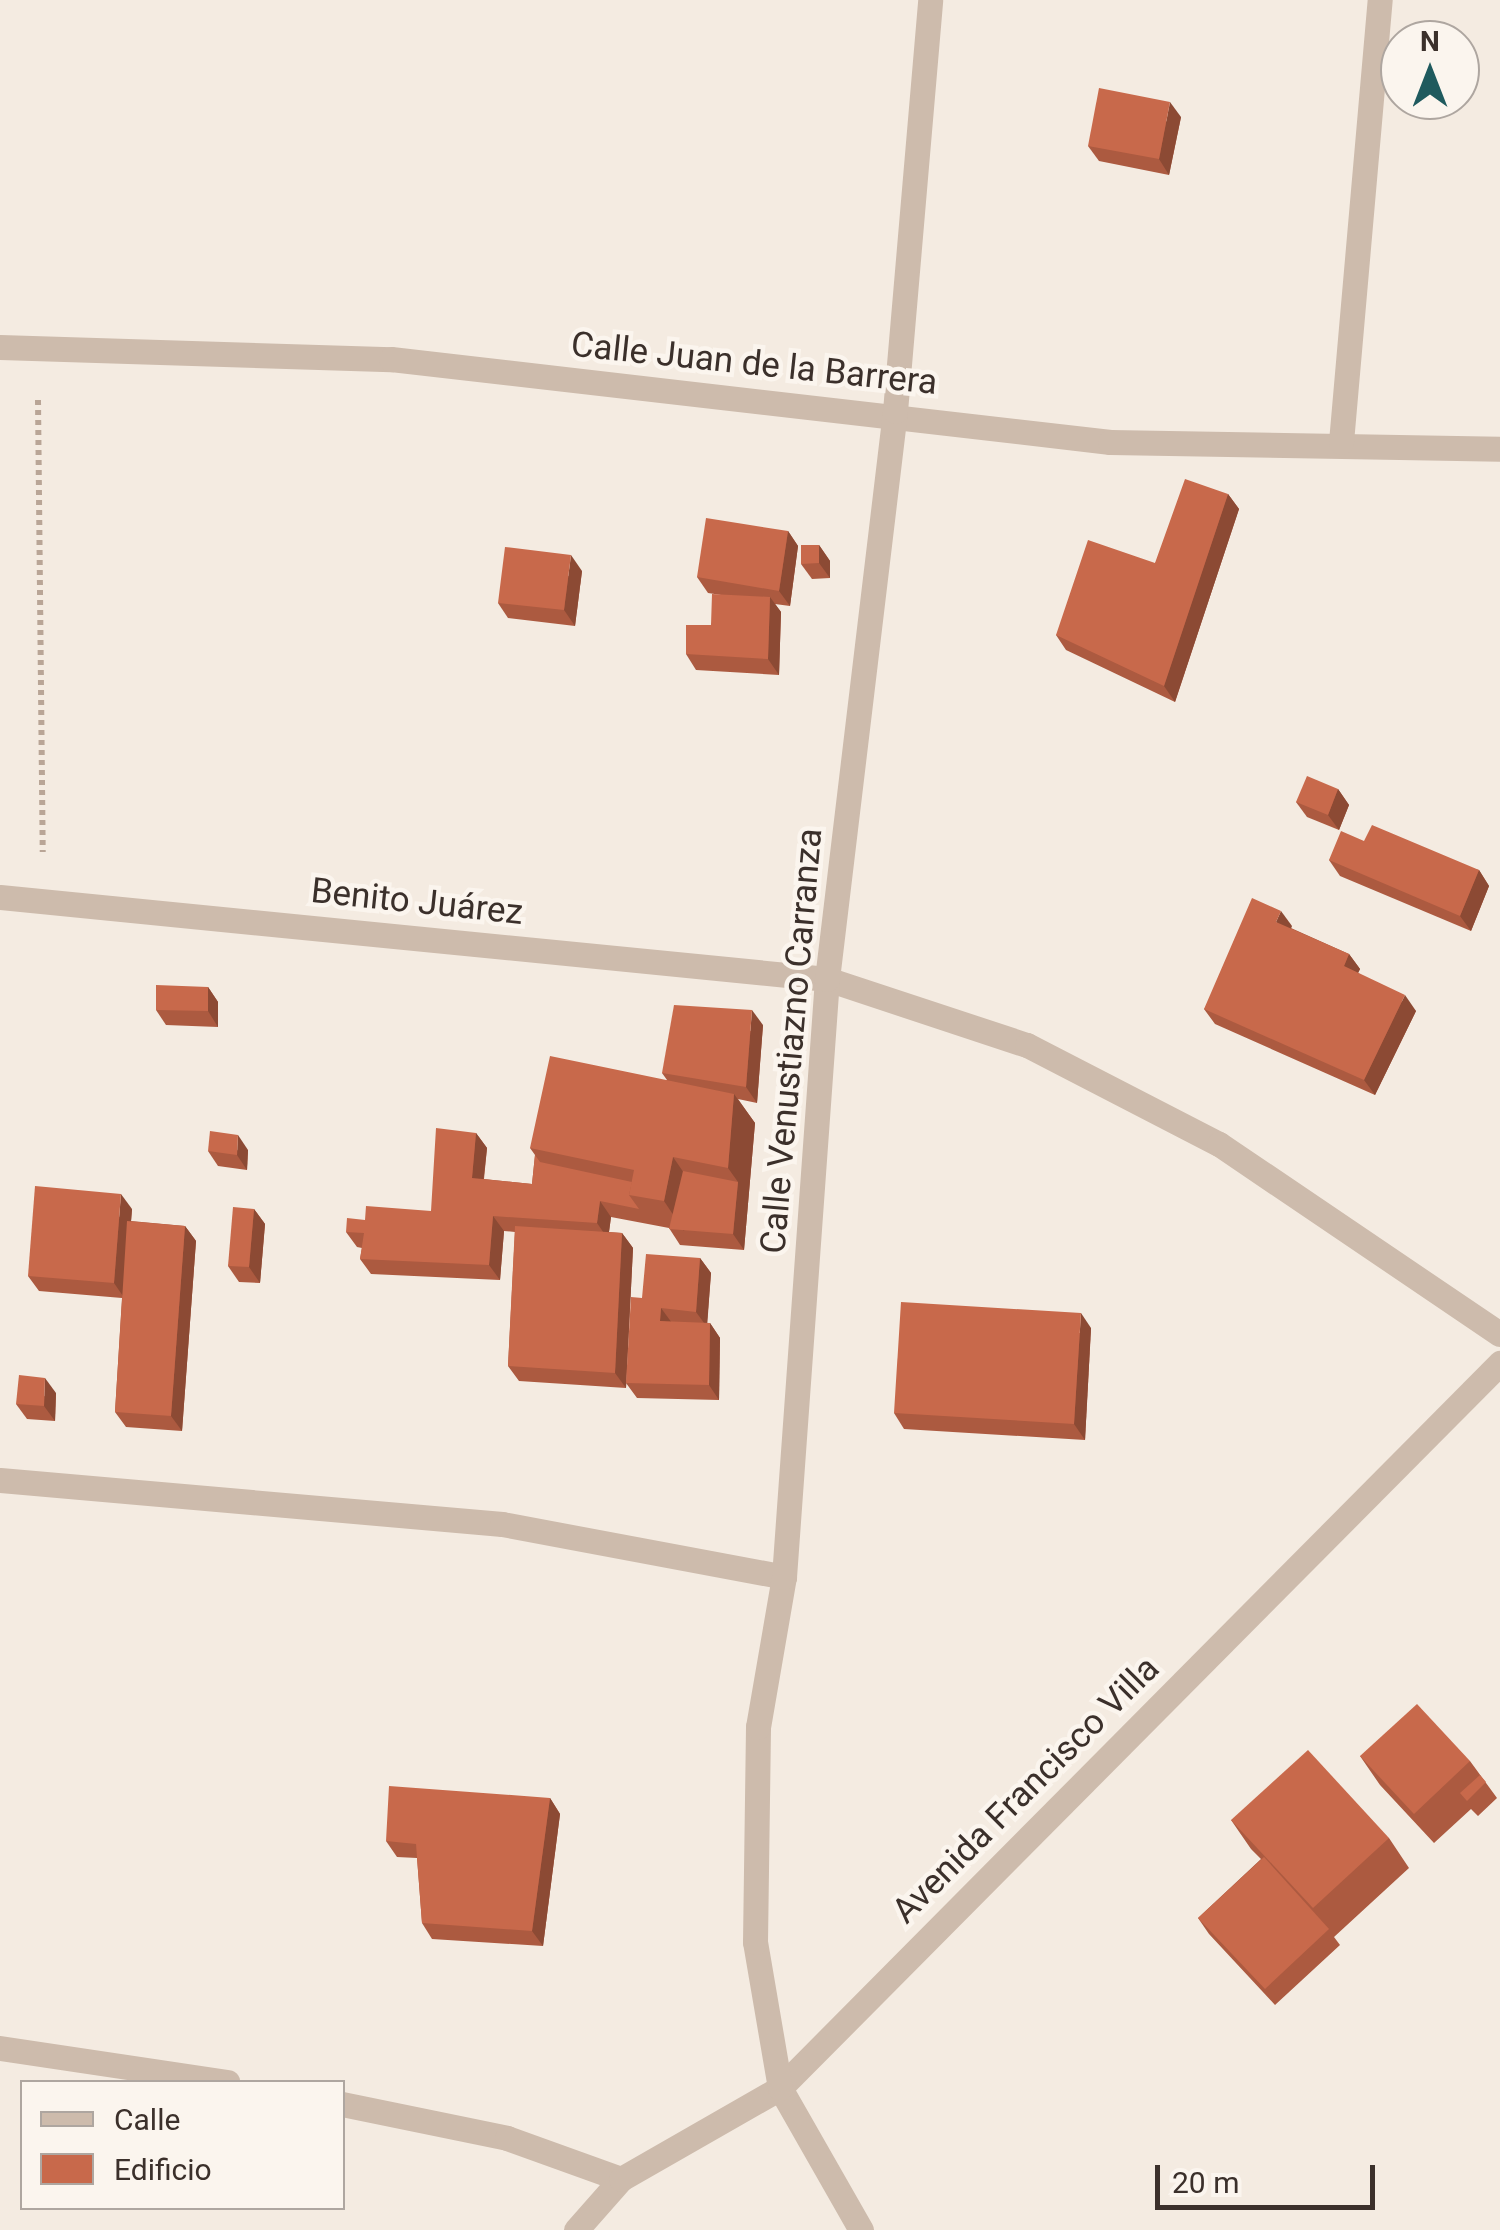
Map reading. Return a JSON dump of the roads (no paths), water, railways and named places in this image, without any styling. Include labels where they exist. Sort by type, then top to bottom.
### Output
[{"type":"street","name":"Calle Venustiazno Carranza","points":[[861,2230],[780,2088],[755,1942],[758,1726],[784,1577],[828,979],[895,411],[930,0]]},
{"type":"street","points":[[1341,442],[1380,0]]},
{"type":"street","name":"Calle Juan de la Barrera","points":[[0,347],[391,358],[895,411],[1110,442],[1341,442],[1500,449]]},
{"type":"street","name":"Benito Juárez","points":[[0,897],[828,979],[1027,1045],[1219,1144],[1500,1334]]},
{"type":"street","name":"Avenida Francisco Villa","points":[[576,2230],[620,2179],[780,2088],[1500,1363]]},
{"type":"street","points":[[0,1480],[502,1524],[784,1577]]},
{"type":"street","points":[[0,2048],[214,2080]]},
{"type":"street","points":[[345,2105],[507,2138],[620,2179]]}]
